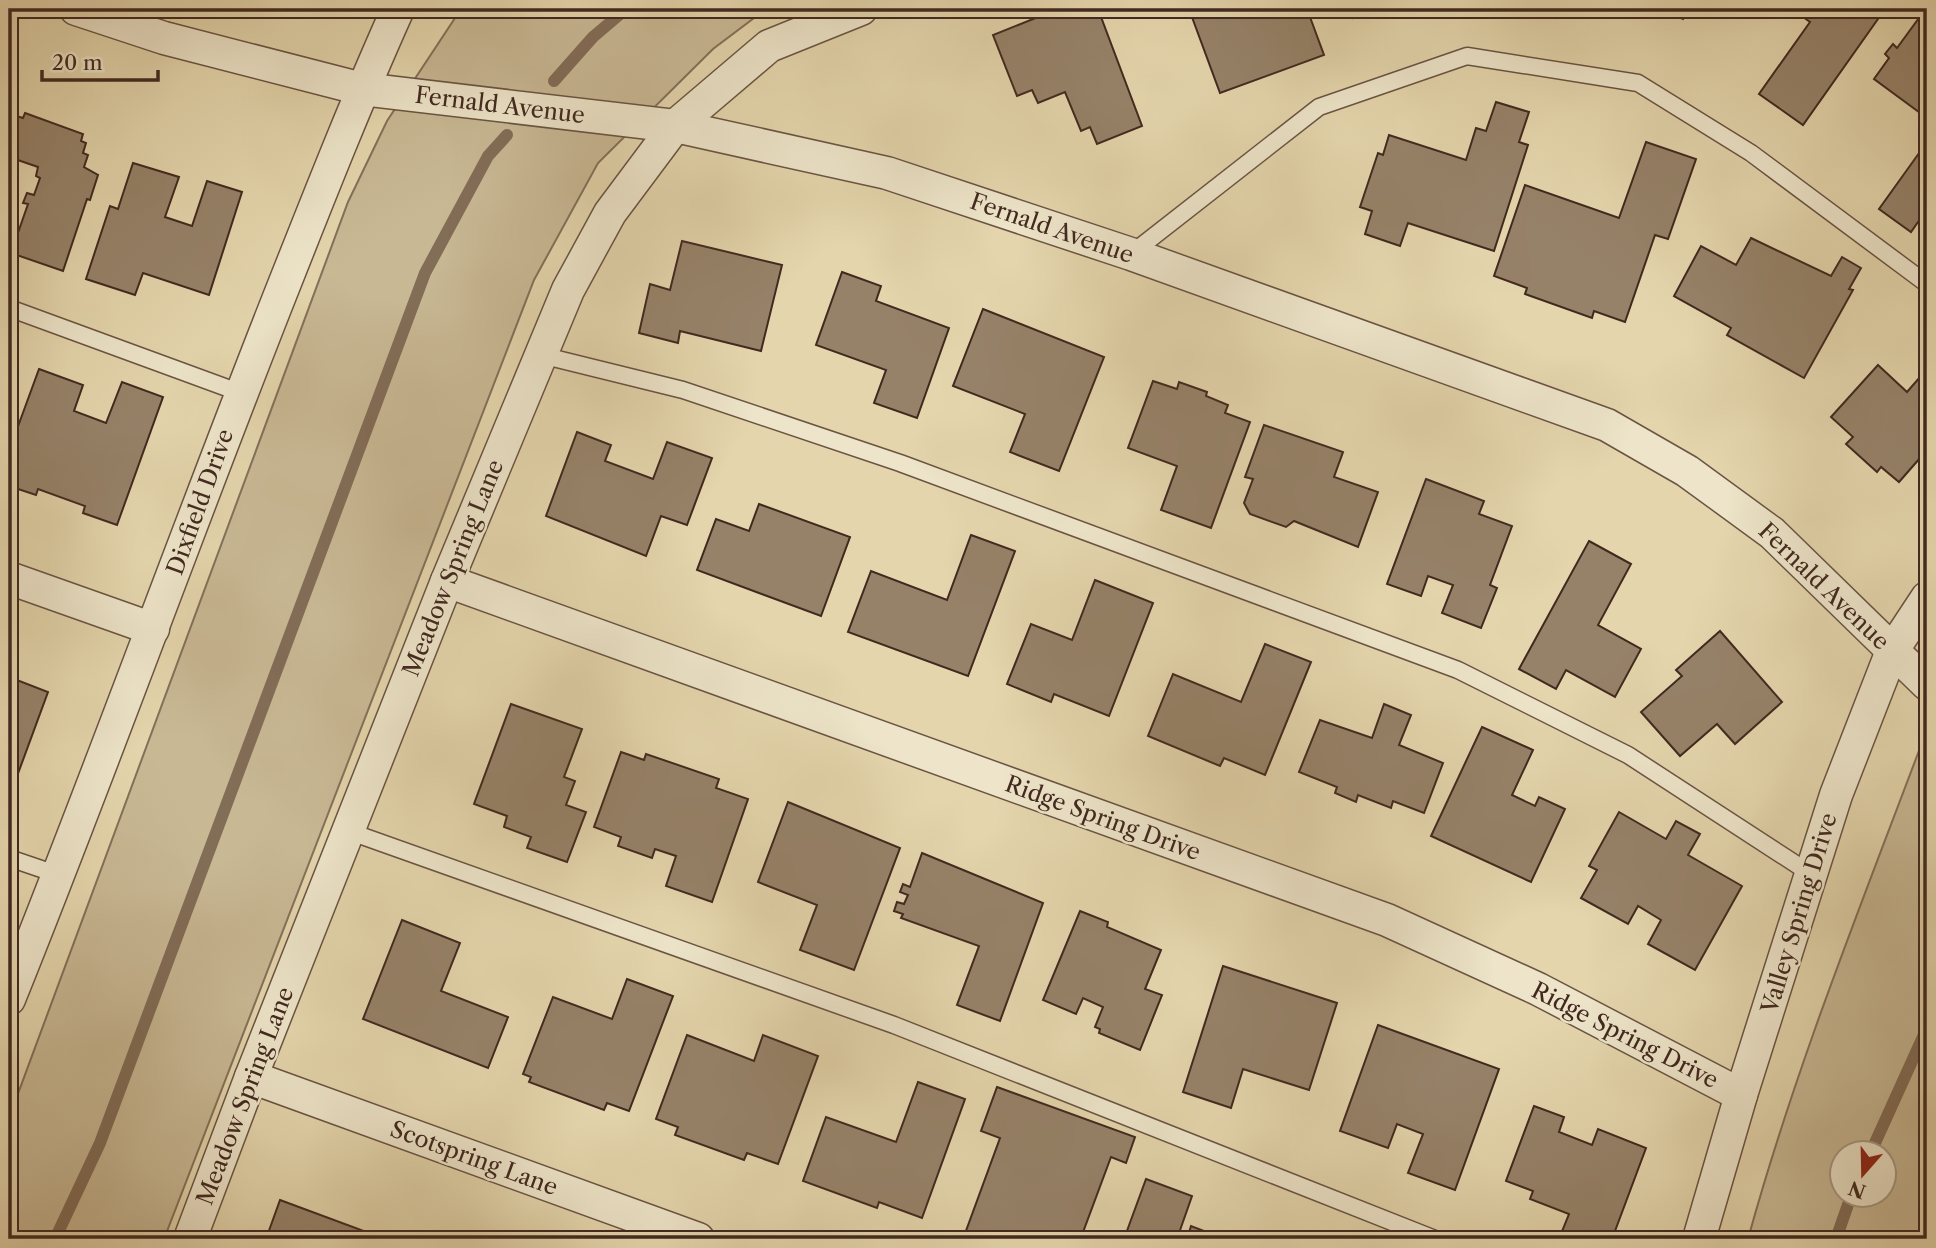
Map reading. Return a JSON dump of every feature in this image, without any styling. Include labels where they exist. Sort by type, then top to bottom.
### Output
[{"type":"street","name":"Fernald Avenue","points":[[76,9],[163,38],[362,89],[675,125],[887,173],[1131,254],[1607,425],[1687,471],[1773,533],[1927,684]]},
{"type":"street","name":"Dixfield Drive","points":[[9,999],[59,875],[241,393],[362,89],[398,9]]},
{"type":"street","name":"Meadow Spring Lane","points":[[190,1239],[446,581],[568,290],[610,213],[675,125],[769,46],[861,9]]},
{"type":"street","points":[[9,578],[153,629]]},
{"type":"street","name":"Ridge Spring Drive","points":[[446,581],[1387,920],[1538,989],[1741,1094]]},
{"type":"street","name":"Valley Spring Drive","points":[[1699,1239],[1741,1094],[1836,795],[1892,651],[1927,598]]},
{"type":"street","name":"Scotspring Lane","points":[[251,1077],[698,1239]]},
{"type":"lane","points":[[1131,254],[1319,107],[1466,56],[1637,83],[1751,153],[1927,284]]},
{"type":"lane","points":[[9,308],[241,393]]},
{"type":"lane","points":[[541,355],[683,390],[887,459],[1458,670],[1628,755],[1811,874]]},
{"type":"lane","points":[[348,831],[894,1025],[1435,1239]]},
{"type":"lane","points":[[9,858],[59,875]]},
{"type":"shaded area","points":[[461,9],[766,9],[713,49],[598,163],[534,280],[164,1239],[9,1239],[9,1118],[348,202],[387,121]]},
{"type":"shaded area","points":[[1927,736],[1927,1239],[1748,1239],[1786,1115],[1920,748]]},
{"type":"building","points":[[1058,9],[1098,9],[1142,126],[1097,144],[1090,127],[1081,131],[1065,92],[1038,103],[1032,90],[1017,96],[993,35]]},
{"type":"building","points":[[1189,9],[1307,9],[1324,55],[1220,93]]},
{"type":"building","points":[[1349,9],[1376,9],[1353,18]]},
{"type":"building","points":[[1660,9],[1688,9],[1683,19]]},
{"type":"building","points":[[1792,9],[1885,9],[1803,125],[1759,94],[1810,22]]},
{"type":"building","points":[[1919,18],[1927,24],[1927,118],[1874,79],[1889,58],[1885,54],[1893,44],[1897,48]]},
{"type":"building","points":[[1496,102],[1529,112],[1519,142],[1528,145],[1494,251],[1408,223],[1400,246],[1365,234],[1372,211],[1360,207],[1378,153],[1383,155],[1389,135],[1466,160],[1476,128],[1486,131]]},
{"type":"building","points":[[25,113],[83,134],[81,141],[86,143],[83,153],[88,155],[84,167],[98,175],[90,200],[87,199],[63,271],[11,253],[28,204],[23,203],[27,193],[34,195],[40,178],[36,176],[38,167],[9,157],[9,144],[14,128],[9,126],[13,115],[23,118]]},
{"type":"building","points":[[1646,142],[1696,159],[1668,239],[1655,235],[1625,322],[1594,311],[1592,318],[1525,294],[1527,288],[1494,276],[1525,185],[1619,218]]},
{"type":"building","points":[[1927,142],[1927,209],[1911,232],[1879,209]]},
{"type":"building","points":[[133,163],[179,177],[165,217],[192,226],[207,181],[242,192],[209,295],[143,273],[135,295],[86,279],[110,206],[118,209]]},
{"type":"building","points":[[1751,238],[1831,276],[1842,257],[1861,268],[1849,289],[1853,290],[1804,378],[1727,335],[1731,328],[1674,296],[1701,246],[1736,265]]},
{"type":"building","points":[[682,241],[782,265],[761,351],[680,331],[678,343],[639,333],[650,284],[670,290]]},
{"type":"building","points":[[842,272],[881,286],[876,301],[949,328],[917,418],[874,403],[886,370],[816,345]]},
{"type":"building","points":[[983,309],[1104,357],[1059,471],[1010,452],[1025,414],[953,386]]},
{"type":"building","points":[[1878,365],[1907,392],[1927,369],[1927,450],[1899,482],[1881,467],[1877,472],[1846,444],[1853,437],[1831,417]]},
{"type":"building","points":[[39,369],[83,385],[74,411],[106,423],[122,382],[163,397],[117,525],[83,513],[85,506],[38,489],[36,495],[9,486],[9,451]]},
{"type":"building","points":[[1153,381],[1177,389],[1179,382],[1207,392],[1206,396],[1228,405],[1225,413],[1250,422],[1211,528],[1161,510],[1177,466],[1128,448]]},
{"type":"building","points":[[1264,425],[1343,452],[1334,477],[1378,492],[1358,547],[1294,521],[1286,527],[1250,514],[1244,503],[1253,479],[1245,477]]},
{"type":"building","points":[[577,432],[611,445],[605,461],[653,479],[667,442],[712,458],[687,525],[661,516],[646,556],[546,516]]},
{"type":"building","points":[[1426,479],[1484,501],[1479,514],[1512,526],[1490,585],[1497,588],[1481,628],[1442,613],[1453,585],[1428,576],[1421,596],[1387,584]]},
{"type":"building","points":[[759,504],[850,537],[821,616],[697,570],[716,519],[749,531]]},
{"type":"building","points":[[971,535],[1015,551],[968,676],[848,632],[871,571],[947,600]]},
{"type":"building","points":[[1589,541],[1631,564],[1598,625],[1641,649],[1615,697],[1566,670],[1556,689],[1519,669]]},
{"type":"building","points":[[1095,580],[1153,603],[1109,716],[1054,694],[1051,702],[1007,684],[1031,624],[1072,640]]},
{"type":"building","points":[[1720,631],[1782,702],[1735,744],[1717,724],[1680,756],[1641,712],[1682,676],[1676,670]]},
{"type":"building","points":[[1265,644],[1311,662],[1265,775],[1224,758],[1220,766],[1148,736],[1173,674],[1241,702]]},
{"type":"building","points":[[9,677],[48,692],[9,798]]},
{"type":"building","points":[[511,704],[582,729],[564,777],[575,781],[566,805],[586,812],[567,862],[527,848],[531,837],[504,827],[507,816],[474,804]]},
{"type":"building","points":[[1384,704],[1411,715],[1399,745],[1443,763],[1424,813],[1393,801],[1391,808],[1358,795],[1356,802],[1335,793],[1337,787],[1299,772],[1320,720],[1372,738]]},
{"type":"building","points":[[1482,727],[1533,750],[1512,795],[1535,806],[1539,797],[1565,809],[1531,882],[1431,836]]},
{"type":"building","points":[[621,752],[644,760],[646,754],[719,779],[716,788],[748,799],[712,902],[666,886],[676,856],[655,849],[652,858],[618,846],[621,837],[594,827]]},
{"type":"building","points":[[788,802],[900,848],[854,970],[800,950],[817,905],[758,882]]},
{"type":"building","points":[[1619,812],[1666,839],[1676,821],[1700,834],[1688,855],[1742,886],[1695,970],[1648,944],[1661,920],[1638,906],[1628,924],[1581,898],[1597,870],[1589,866]]},
{"type":"building","points":[[922,853],[1043,903],[1000,1021],[957,1005],[979,946],[901,918],[903,914],[894,911],[897,902],[904,904],[908,895],[900,892],[903,884],[910,887]]},
{"type":"building","points":[[1080,911],[1108,922],[1107,927],[1161,950],[1145,989],[1162,995],[1140,1050],[1099,1033],[1100,1029],[1095,1027],[1103,1007],[1083,998],[1076,1014],[1043,1000]]},
{"type":"building","points":[[402,920],[460,943],[441,991],[508,1017],[488,1068],[363,1019]]},
{"type":"building","points":[[1223,966],[1337,1003],[1309,1090],[1243,1069],[1231,1108],[1183,1092]]},
{"type":"building","points":[[627,979],[673,996],[629,1111],[607,1103],[604,1110],[529,1082],[531,1077],[523,1074],[553,997],[612,1019]]},
{"type":"building","points":[[1378,1025],[1499,1069],[1455,1190],[1408,1173],[1423,1134],[1397,1124],[1388,1148],[1340,1131]]},
{"type":"building","points":[[687,1035],[754,1061],[763,1035],[818,1056],[778,1164],[747,1153],[744,1160],[675,1135],[678,1127],[656,1119]]},
{"type":"building","points":[[918,1082],[965,1099],[922,1218],[879,1202],[877,1208],[803,1181],[826,1117],[896,1142]]},
{"type":"building","points":[[997,1087],[1135,1137],[1126,1163],[1111,1157],[1082,1235],[1094,1239],[963,1239],[1000,1138],[981,1131]]},
{"type":"building","points":[[1534,1106],[1564,1117],[1559,1132],[1592,1145],[1598,1129],[1646,1148],[1612,1239],[1574,1239],[1561,1234],[1569,1214],[1530,1199],[1533,1191],[1506,1181]]},
{"type":"building","points":[[1146,1179],[1192,1196],[1178,1236],[1187,1239],[1124,1239]]},
{"type":"building","points":[[280,1200],[380,1237],[266,1239]]},
{"type":"building","points":[[1191,1226],[1225,1239],[1187,1239]]},
{"type":"waterway","points":[[554,81],[593,37],[626,9]]},
{"type":"waterway","points":[[55,1239],[100,1143],[425,273],[488,156],[507,135]]},
{"type":"waterway","points":[[1876,1140],[1927,1028]]},
{"type":"waterway","points":[[1836,1239],[1846,1210]]}]
